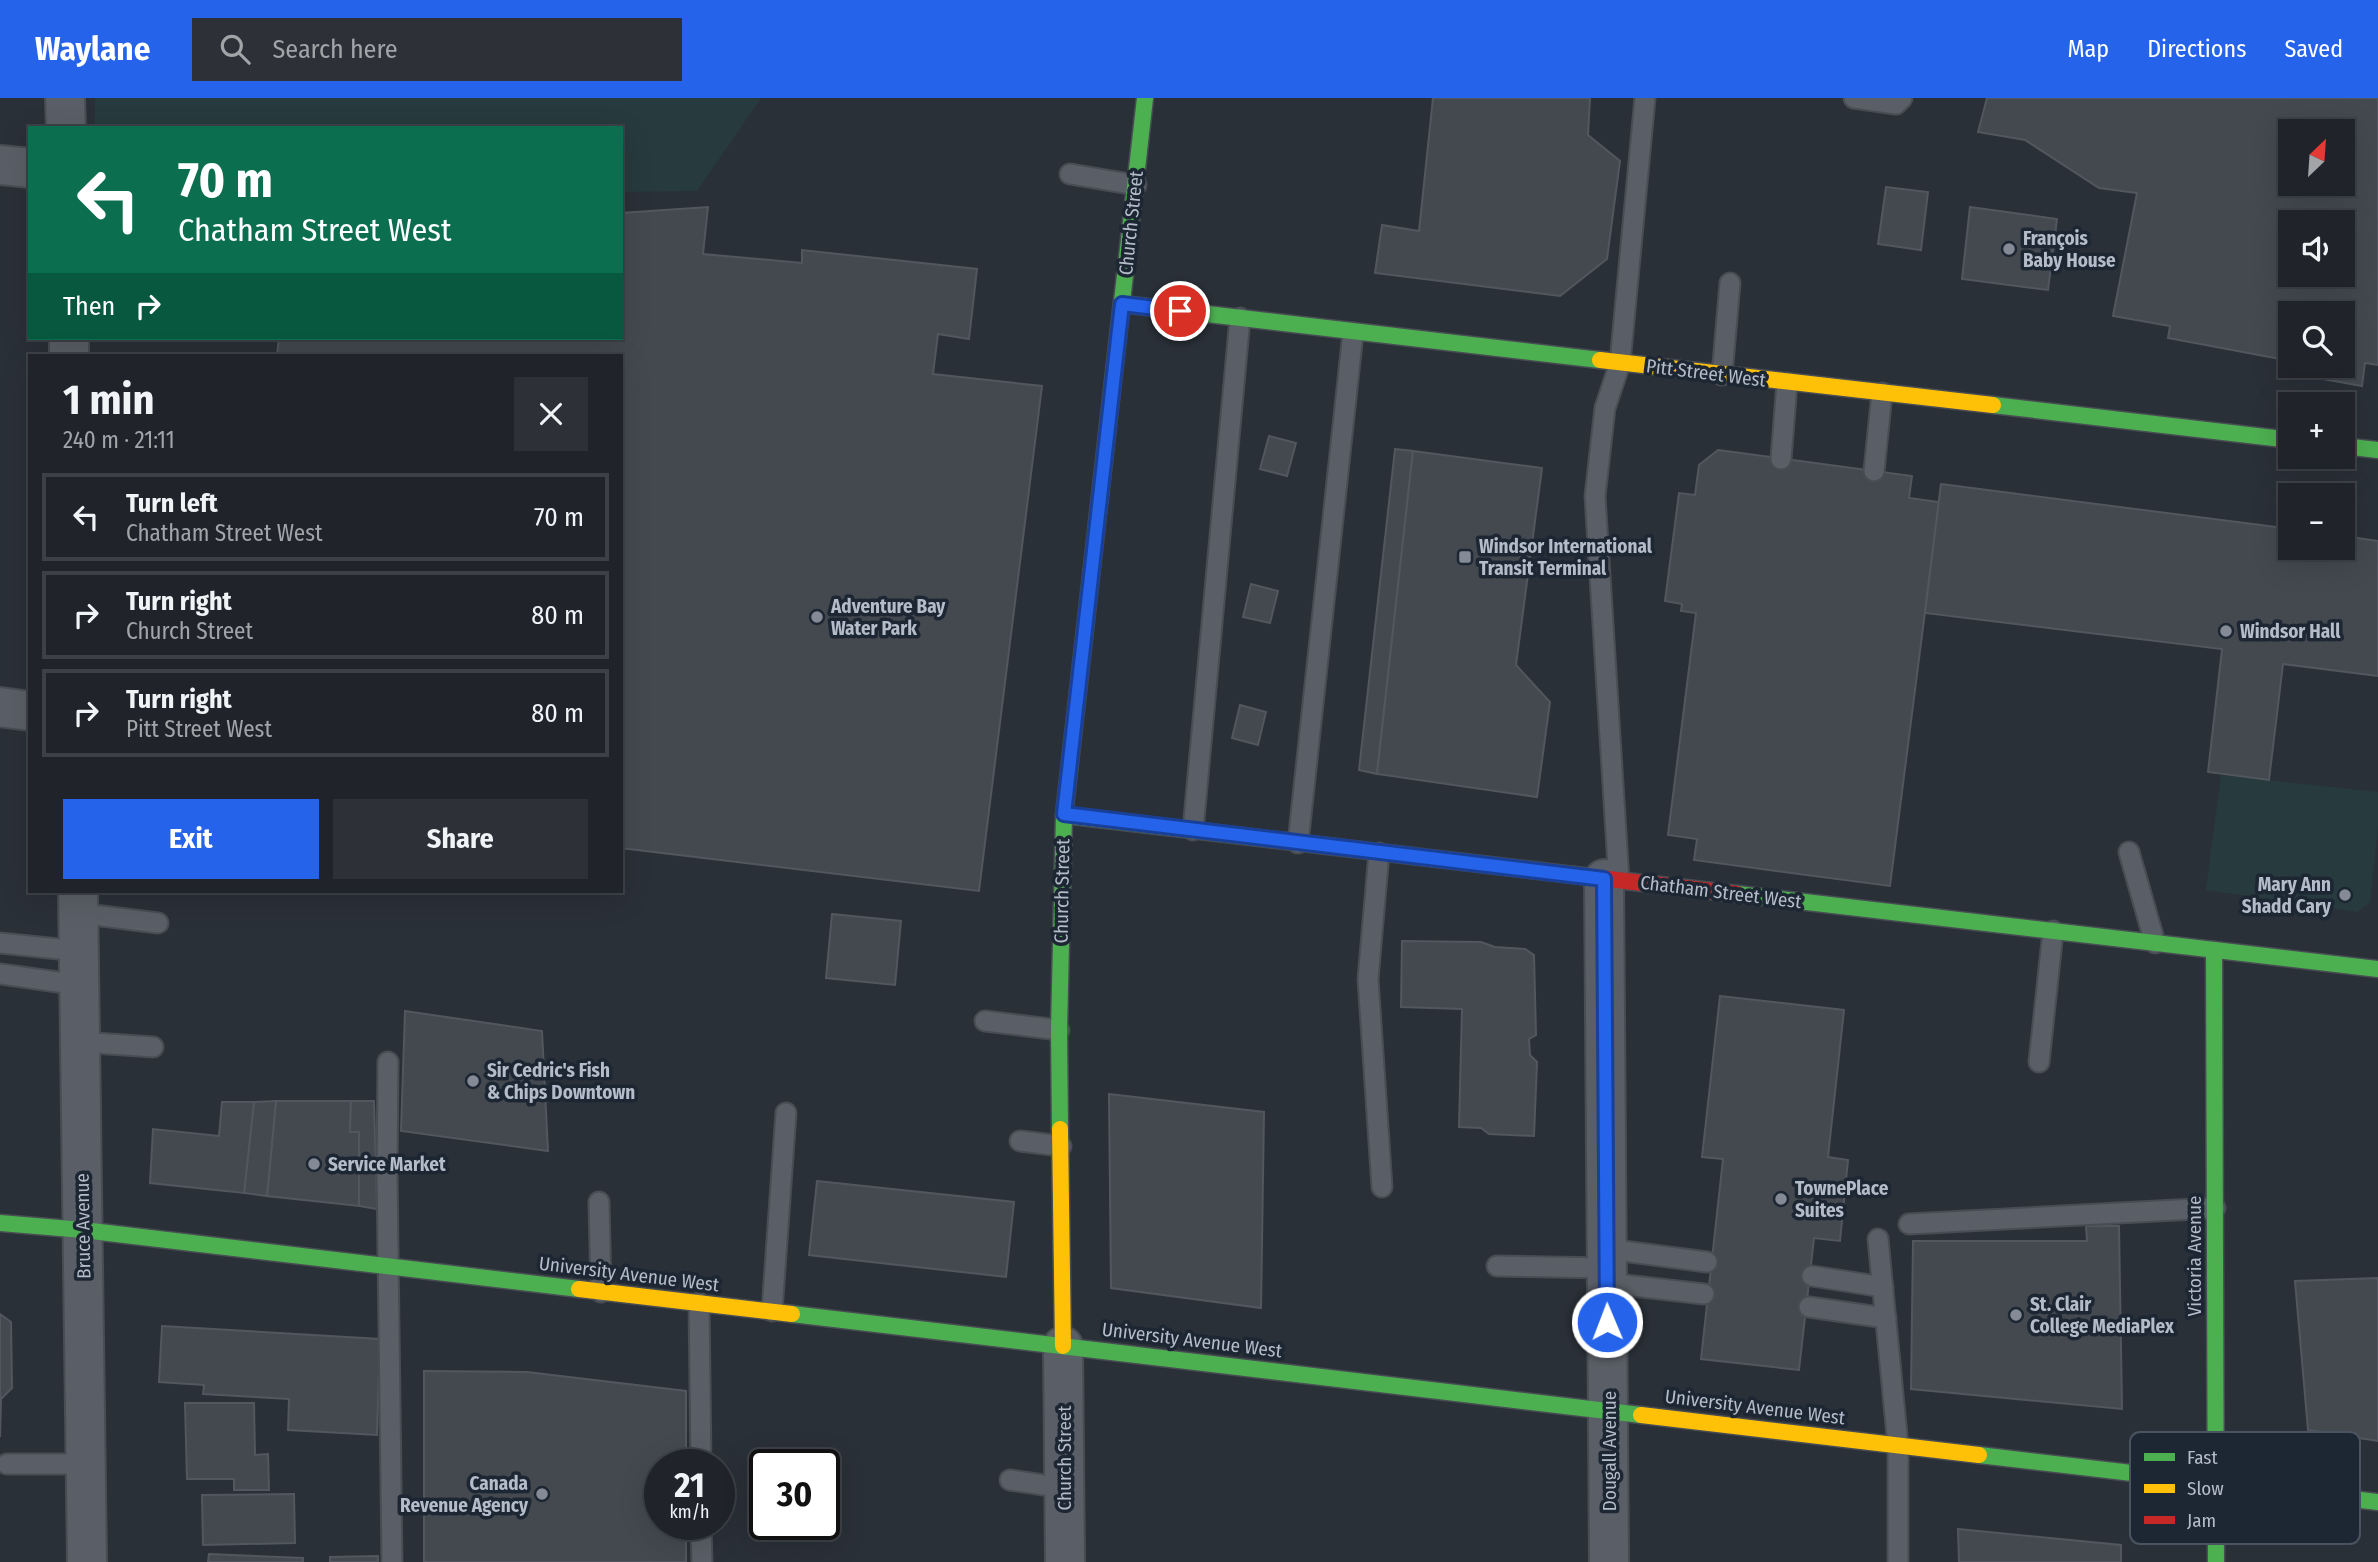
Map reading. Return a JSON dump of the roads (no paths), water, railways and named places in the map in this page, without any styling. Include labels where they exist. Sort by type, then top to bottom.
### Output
[{"type":"street","points":[[65,98],[66,126]]},
{"type":"street","name":"Church Street","points":[[1065,1562],[1059,1030],[1064,814],[1145,98]]},
{"type":"street","points":[[0,165],[28,168]]},
{"type":"street","name":"Pitt Street West","points":[[1122,304],[2278,439]]},
{"type":"street","points":[[2355,447],[2378,450]]},
{"type":"street","points":[[0,708],[28,711]]},
{"type":"street","name":"Chatham Street West","points":[[1064,814],[2378,969]]},
{"type":"street","name":"Dougall Avenue","points":[[1609,1562],[1607,1267],[1611,880]]},
{"type":"street","name":"Bruce Avenue","points":[[78,902],[88,1562]]},
{"type":"street","name":"Victoria Avenue","points":[[2214,950],[2215,1432]]},
{"type":"street","name":"University Avenue West","points":[[0,1223],[83,1230],[2130,1473]]},
{"type":"street","name":"University Avenue West","points":[[2360,1500],[2378,1502]]},
{"type":"street","name":"Victoria Avenue","points":[[2216,1544],[2216,1562]]},
{"type":"lane","points":[[1611,880],[1595,496],[1605,408],[1620,363],[1645,98]]},
{"type":"lane","points":[[1854,98],[1896,104],[1902,98]]},
{"type":"lane","points":[[1070,174],[1136,185]]},
{"type":"lane","points":[[1722,375],[1730,283]]},
{"type":"lane","points":[[1193,830],[1240,318]]},
{"type":"lane","points":[[1298,843],[1353,332]]},
{"type":"lane","points":[[1781,459],[1787,383]]},
{"type":"lane","points":[[1874,471],[1882,393]]},
{"type":"lane","points":[[2129,852],[2155,943]]},
{"type":"lane","points":[[1379,853],[1368,979],[1382,1187]]},
{"type":"lane","points":[[78,902],[158,923]]},
{"type":"lane","points":[[2039,1062],[2053,931]]},
{"type":"lane","points":[[0,943],[79,968]]},
{"type":"lane","points":[[0,974],[79,968]]},
{"type":"lane","points":[[985,1021],[1059,1030]]},
{"type":"lane","points":[[80,1042],[153,1047]]},
{"type":"lane","points":[[388,1062],[392,1562]]},
{"type":"lane","points":[[772,1311],[786,1113]]},
{"type":"lane","points":[[1020,1141],[1060,1146]]},
{"type":"lane","points":[[599,1202],[601,1292]]},
{"type":"lane","points":[[1909,1224],[2215,1208]]},
{"type":"lane","points":[[1878,1238],[1898,1446],[1898,1562]]},
{"type":"lane","points":[[1497,1266],[1607,1267],[1707,1262]]},
{"type":"lane","points":[[1607,1267],[1704,1294]]},
{"type":"lane","points":[[1812,1276],[1882,1287]]},
{"type":"lane","points":[[699,1303],[701,1449]]},
{"type":"lane","points":[[1809,1307],[1886,1318]]},
{"type":"lane","points":[[7,1464],[86,1464]]},
{"type":"lane","points":[[1010,1479],[1064,1488]]},
{"type":"lane","points":[[701,1540],[702,1562]]},
{"type":"place","name":"François Baby House","points":[[2009,249]]},
{"type":"place","name":"Windsor International Transit Terminal","points":[[1465,557]]},
{"type":"place","name":"Adventure Bay Water Park","points":[[817,617]]},
{"type":"place","name":"Windsor Hall","points":[[2226,631]]},
{"type":"place","name":"Mary Ann Shadd Cary","points":[[2345,895]]},
{"type":"place","name":"Sir Cedric's Fish & Chips Downtown","points":[[473,1081]]},
{"type":"place","name":"Service Market","points":[[314,1164]]},
{"type":"place","name":"TownePlace Suites","points":[[1781,1199]]},
{"type":"place","name":"St. Clair College MediaPlex","points":[[2016,1315]]},
{"type":"place","name":"Canada Revenue Agency","points":[[542,1494]]}]
